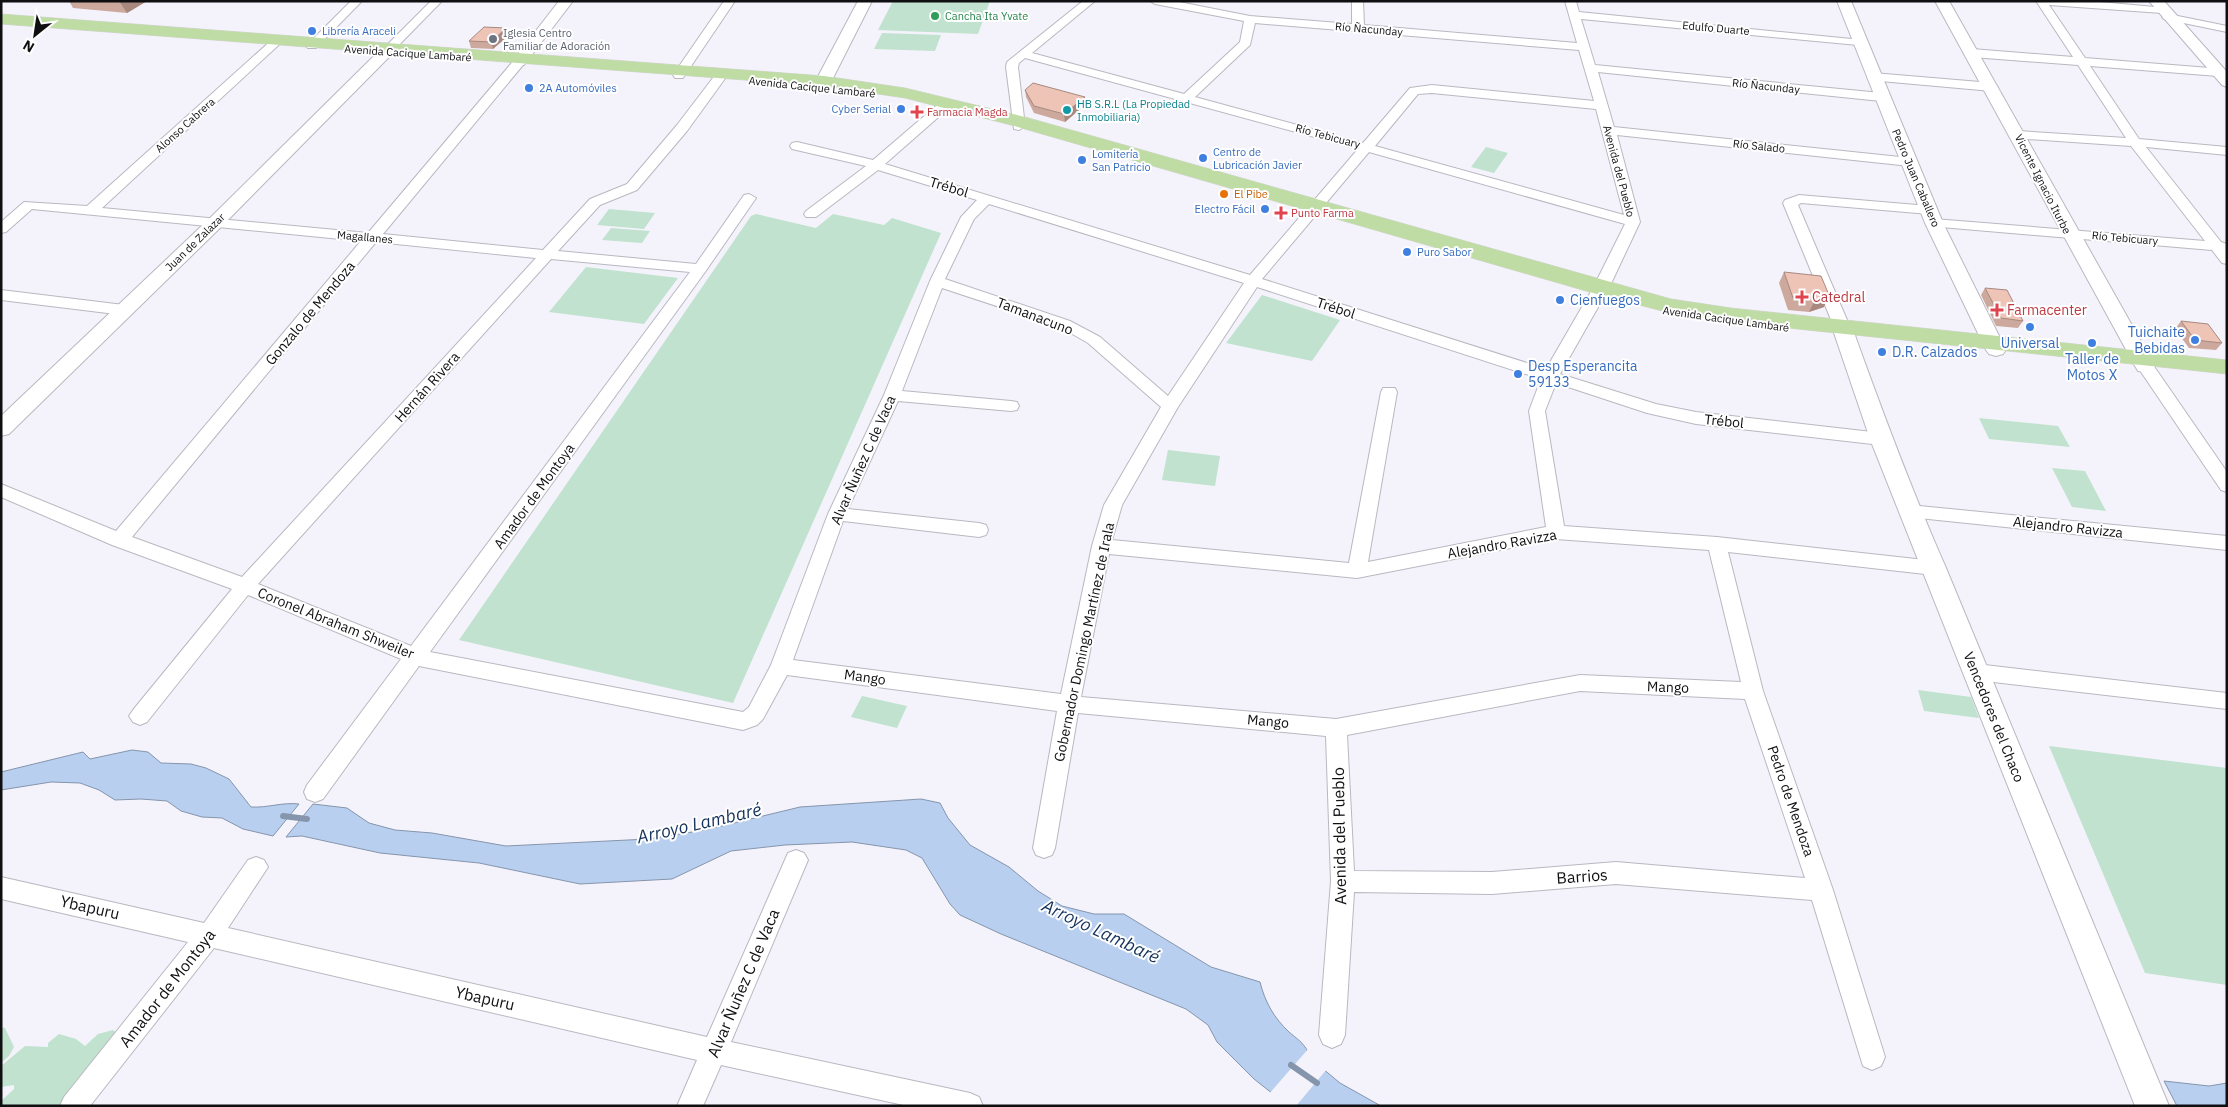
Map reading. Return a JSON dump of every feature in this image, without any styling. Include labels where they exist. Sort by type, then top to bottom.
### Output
[{"type":"main road","name":"Avenida Cacique Lambaré","points":[[1,19],[116,28],[122,31],[388,49],[822,83],[945,105],[1026,126],[1599,291],[1651,308],[1704,318],[1994,346],[2143,362],[2227,374]]},
{"type":"main road","name":"Avenida Cacique Lambaré","points":[[2143,362],[2227,366]]},
{"type":"street","points":[[314,44],[357,1]]},
{"type":"street","points":[[388,49],[437,1]]},
{"type":"street","points":[[521,60],[566,1]]},
{"type":"street","points":[[681,72],[730,1]]},
{"type":"street","points":[[822,83],[865,1]]},
{"type":"street","points":[[1026,126],[1012,67],[1013,62],[1090,1]]},
{"type":"street","name":"Río Ñacunday","points":[[1155,1],[1250,19],[1584,47]]},
{"type":"street","points":[[1357,1],[1358,28]]},
{"type":"street","name":"Avenida del Pueblo","points":[[1556,532],[1537,411],[1550,377],[1599,291],[1633,222],[1609,130],[1570,1]]},
{"type":"street","name":"Pedro Juan Caballero","points":[[1844,1],[1858,42],[1910,162],[1931,217],[1994,346]]},
{"type":"street","name":"Vicente Ignacio Iturbe","points":[[1942,1],[1992,87],[2068,233],[2143,362]]},
{"type":"street","points":[[2042,1],[2162,9],[2227,29]]},
{"type":"street","points":[[2042,1],[2135,142],[2222,246],[2227,260]]},
{"type":"street","points":[[2162,9],[2223,77]]},
{"type":"street","name":"Edulfo Duarte","points":[[1574,15],[1858,42]]},
{"type":"street","points":[[1187,98],[1246,43],[1250,19]]},
{"type":"street","name":"Alonso Cabrera","points":[[90,211],[277,41]]},
{"type":"street","name":"Juan de Zalazar","points":[[1,428],[215,223],[388,49]]},
{"type":"street","points":[[1972,53],[2082,60],[2223,77]]},
{"type":"street","name":"Río Tebicuary","points":[[1022,54],[1366,146],[1633,222]]},
{"type":"street","name":"Gonzalo de Mendoza","points":[[119,540],[521,60]]},
{"type":"street","name":"Río Ñacunday","points":[[1590,68],[1882,97]]},
{"type":"street","name":"Hernán Rivera","points":[[140,716],[245,586],[595,202],[632,187],[682,128],[721,75]]},
{"type":"street","points":[[1873,77],[1992,87]]},
{"type":"street","points":[[1422,89],[1602,106]]},
{"type":"street","name":"Gobernador Domingo Martínez de Irala","points":[[1044,848],[1069,704],[1102,546],[1113,505],[1170,406],[1253,281],[1414,91],[1422,89]]},
{"type":"street","points":[[811,214],[876,165],[945,105]]},
{"type":"street","name":"Río Salado","points":[[1609,130],[1910,162]]},
{"type":"street","points":[[2018,135],[2135,142],[2227,151]]},
{"type":"street","name":"Trébol","points":[[797,146],[876,165],[1253,281],[1653,409],[1696,418],[1881,438]]},
{"type":"street","name":"Amador de Montoya","points":[[315,792],[416,657],[750,198]]},
{"type":"street","name":"Alvar Ñuñez C de Vaca","points":[[743,721],[750,719],[756,713],[781,666],[837,514],[892,395],[937,280],[968,217],[986,199]]},
{"type":"street","name":"Río Tebicuary","points":[[1843,331],[1790,203],[1799,199],[2068,233],[2222,246]]},
{"type":"street","name":"Magallanes","points":[[1,229],[30,206],[700,269]]},
{"type":"street","name":"Tamanacuno","points":[[937,280],[1065,324],[1094,340],[1170,406]]},
{"type":"street","points":[[1,296],[124,310]]},
{"type":"street","name":"Vencedores del Chaco","points":[[1843,331],[1909,511],[1934,568],[2149,1099]]},
{"type":"street","points":[[2143,362],[2227,486]]},
{"type":"street","points":[[1357,572],[1389,392]]},
{"type":"street","points":[[892,395],[1011,406]]},
{"type":"street","name":"Coronel Abraham Shweiler","points":[[1,490],[119,540],[245,586],[416,657],[743,721]]},
{"type":"street","name":"Alejandro Ravizza","points":[[1909,511],[2227,543]]},
{"type":"street","points":[[837,514],[979,530]]},
{"type":"street","name":"Alejandro Ravizza","points":[[1102,546],[1357,572],[1556,532],[1716,544],[1934,568]]},
{"type":"street","name":"Pedro de Mendoza","points":[[1716,544],[1753,691],[1821,890],[1872,1057]]},
{"type":"street","name":"Mango","points":[[781,666],[1069,704],[1336,728],[1580,683],[1753,691]]},
{"type":"street","points":[[1976,672],[2227,701]]},
{"type":"street","name":"Avenida del Pueblo","points":[[1332,1035],[1343,881],[1336,728]]},
{"type":"street","name":"Alvar Ñuñez C de Vaca","points":[[690,1106],[796,860]]},
{"type":"street","name":"Amador de Montoya","points":[[73,1106],[210,934],[256,867]]},
{"type":"street","name":"Barrios","points":[[1343,881],[1492,883],[1616,873],[1821,890]]},
{"type":"street","name":"Ybapuru","points":[[1,888],[210,934],[714,1052],[970,1106]]},
{"type":"green space","name":"Cancha Ita Yvate","points":[[893,1],[990,1],[978,34],[878,30]]},
{"type":"green space","points":[[882,33],[941,35],[935,51],[874,49]]},
{"type":"green space","points":[[1486,147],[1508,153],[1494,173],[1471,167]]},
{"type":"green space","points":[[609,209],[655,213],[644,229],[597,225]]},
{"type":"green space","points":[[756,214],[816,228],[833,214],[884,225],[892,218],[941,233],[733,703],[459,640],[751,216]]},
{"type":"green space","points":[[611,228],[650,231],[642,243],[602,240]]},
{"type":"green space","points":[[586,267],[678,278],[644,324],[549,312]]},
{"type":"green space","points":[[1262,295],[1340,320],[1312,361],[1226,343]]},
{"type":"green space","points":[[1979,418],[2058,426],[2070,447],[1989,439]]},
{"type":"green space","points":[[1168,450],[1220,456],[1215,486],[1162,480]]},
{"type":"green space","points":[[2052,468],[2085,471],[2106,511],[2072,507]]},
{"type":"green space","points":[[1918,690],[1971,697],[1979,718],[1924,711]]},
{"type":"green space","points":[[862,696],[907,706],[897,728],[851,717]]},
{"type":"green space","points":[[2049,746],[2227,768],[2227,985],[2145,973]]},
{"type":"green space","points":[[1,1027],[5,1028],[14,1047],[9,1056],[1,1063]]},
{"type":"green space","points":[[113,1030],[123,1038],[76,1106],[1,1106],[1,1101],[14,1089],[14,1085],[1,1087],[1,1066],[25,1046],[48,1047],[48,1043],[59,1034],[76,1039],[85,1046],[98,1034]]},
{"type":"water","points":[[132,750],[148,752],[161,763],[191,764],[206,768],[229,779],[251,807],[299,804],[273,836],[243,829],[222,818],[202,817],[181,811],[167,801],[115,800],[99,790],[80,783],[51,782],[1,790],[1,772],[83,752],[90,759]]},
{"type":"water","points":[[921,799],[940,803],[948,818],[970,845],[1009,867],[1038,891],[1062,906],[1094,914],[1124,914],[1211,967],[1260,982],[1267,1003],[1275,1015],[1284,1027],[1302,1043],[1308,1052],[1273,1094],[1254,1079],[1217,1042],[1208,1025],[1186,1009],[1001,934],[960,915],[950,904],[922,858],[906,850],[852,842],[785,845],[731,851],[672,879],[580,884],[479,863],[380,853],[302,836],[286,837],[313,804],[347,808],[369,823],[395,830],[432,833],[506,846],[648,839],[705,830],[800,807]]},
{"type":"water","points":[[1322,1068],[1340,1083],[1381,1106],[1294,1106]]},
{"type":"water","points":[[2164,1081],[2209,1086],[2227,1083],[2227,1106],[2177,1106]]},
{"type":"pier","points":[[1309,1048],[1310,1053],[1275,1096],[1271,1096],[1269,1094]]},
{"type":"pier","points":[[1320,1066],[1327,1069],[1296,1106],[1291,1106]]},
{"type":"building","points":[[484,27],[506,28],[491,42],[469,41]]},
{"type":"building","points":[[1033,83],[1085,97],[1064,114],[1034,106],[1025,90]]},
{"type":"building","points":[[1784,272],[1821,276],[1829,295],[1815,300],[1793,298]]},
{"type":"building","points":[[1985,288],[2007,290],[2023,321],[2001,318]]},
{"type":"building","points":[[2181,321],[2208,324],[2222,343],[2195,340]]},
{"type":"waterway","name":"Arroyo Lambaré","points":[[283,816],[307,819]]},
{"type":"waterway","name":"Arroyo Lambaré","points":[[1291,1065],[1317,1083]]},
{"type":"place","name":"Cancha Ita Yvate","points":[[935,16]]},
{"type":"place","name":"Librería Araceli","points":[[312,31]]},
{"type":"place","name":"Iglesia Centro Familiar de Adoración","points":[[493,39]]},
{"type":"place","name":"2A Automóviles","points":[[529,88]]},
{"type":"place","name":"Cyber Serial","points":[[901,109]]},
{"type":"place","name":"HB S.R.L (La Propiedad Inmobiliaria)","points":[[1067,110]]},
{"type":"place","name":"Farmacia Magda","points":[[917,112]]},
{"type":"place","name":"Centro de Lubricación Javier","points":[[1203,158]]},
{"type":"place","name":"Lomitería San Patricio","points":[[1082,160]]},
{"type":"place","name":"El Pibe","points":[[1224,194]]},
{"type":"place","name":"Electro Fácil","points":[[1265,209]]},
{"type":"place","name":"Punto Farma","points":[[1281,213]]},
{"type":"place","name":"Puro Sabor","points":[[1407,252]]},
{"type":"place","name":"Catedral","points":[[1802,297]]},
{"type":"place","name":"Cienfuegos","points":[[1560,300]]},
{"type":"place","name":"Farmacenter","points":[[1997,310]]},
{"type":"place","name":"Universal","points":[[2030,327]]},
{"type":"place","name":"Tuichaite Bebidas","points":[[2195,340]]},
{"type":"place","name":"Taller de Motos X","points":[[2092,343]]},
{"type":"place","name":"D.R. Calzados","points":[[1882,352]]},
{"type":"place","name":"Desp Esperancita 59133","points":[[1518,374]]}]
